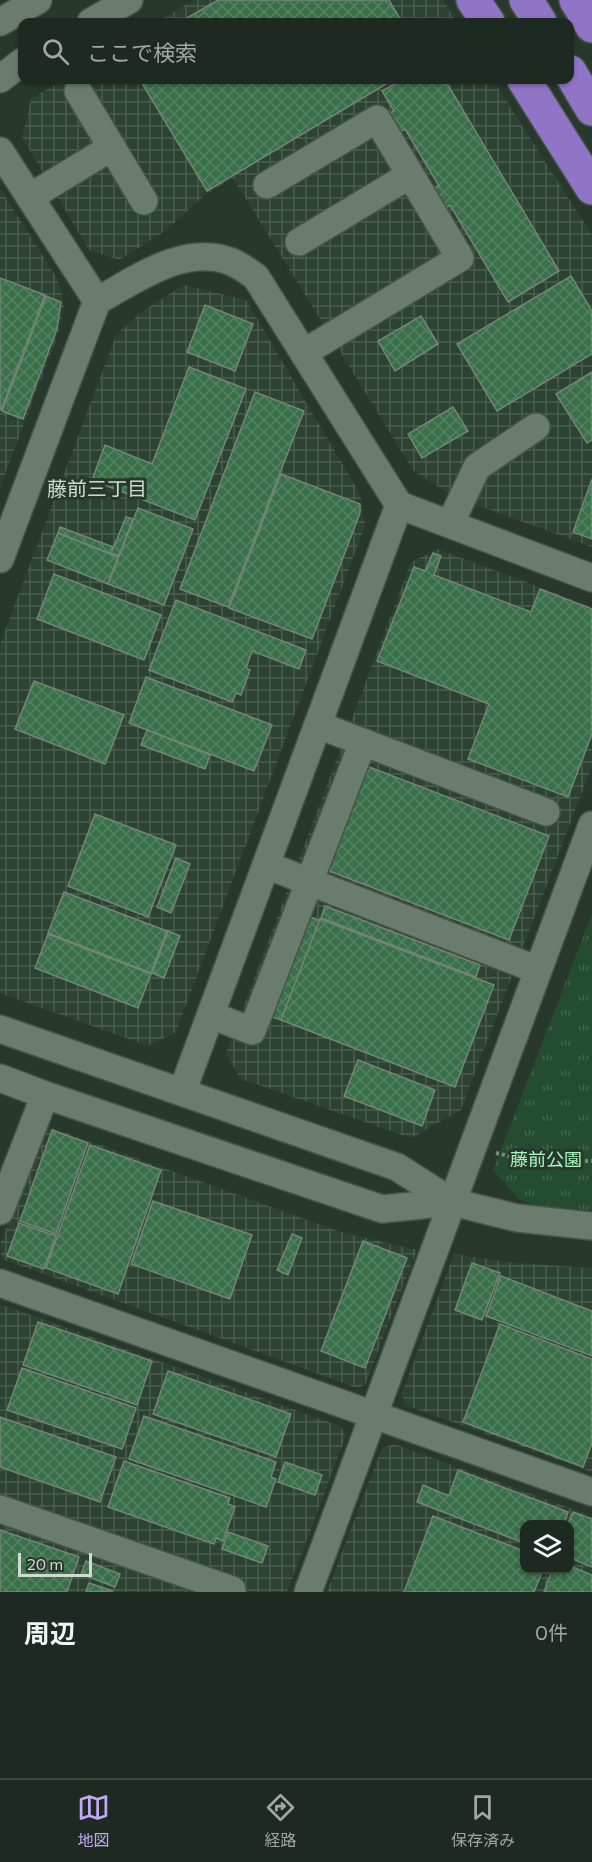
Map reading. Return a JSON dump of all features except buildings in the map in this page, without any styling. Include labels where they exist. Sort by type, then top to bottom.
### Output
[{"type":"highway","points":[[473,0],[485,18]]},
{"type":"highway","points":[[526,0],[537,18]]},
{"type":"highway","points":[[576,0],[592,26]]},
{"type":"highway","points":[[574,79],[592,109]]},
{"type":"highway","points":[[527,84],[592,188]]},
{"type":"street","points":[[0,22],[38,0]]},
{"type":"street","points":[[98,18],[129,0]]},
{"type":"street","points":[[0,79],[18,65]]},
{"type":"street","points":[[78,91],[144,201]]},
{"type":"street","points":[[267,185],[377,119],[460,258],[304,352]]},
{"type":"street","points":[[30,197],[112,147]]},
{"type":"street","points":[[0,151],[97,301]]},
{"type":"street","points":[[300,242],[410,176]]},
{"type":"street","points":[[0,560],[97,301],[164,265],[201,256],[232,262],[256,277],[399,505],[592,578]]},
{"type":"street","points":[[450,524],[477,467],[536,427]]},
{"type":"street","points":[[182,1092],[399,505]]},
{"type":"street","points":[[318,725],[546,812]]},
{"type":"street","points":[[211,1015],[252,1031],[363,742]]},
{"type":"street","points":[[308,1592],[592,825]]},
{"type":"street","points":[[266,865],[538,970]]},
{"type":"street","points":[[0,1029],[397,1167],[452,1202],[517,1218],[592,1226]]},
{"type":"street","points":[[0,1078],[382,1209],[452,1202]]},
{"type":"street","points":[[0,1211],[45,1095]]},
{"type":"street","points":[[0,1283],[592,1492]]},
{"type":"street","points":[[0,1509],[232,1590]]},
{"type":"path","points":[[495,1153],[525,1160],[592,1161]]},
{"type":"shaded area","points":[[194,0],[443,0],[454,18],[164,18]]},
{"type":"shaded area","points":[[56,84],[496,84],[592,235],[592,547],[452,496],[413,470],[233,178],[205,195],[165,231],[119,260],[89,250],[22,137],[31,99]]},
{"type":"shaded area","points":[[0,188],[55,275],[61,290],[64,308],[58,335],[0,487]]},
{"type":"shaded area","points":[[184,285],[246,300],[360,494],[365,526],[176,1032],[148,1046],[0,993],[0,644],[116,335],[144,310]]},
{"type":"shaded area","points":[[438,549],[592,607],[592,766],[461,1110],[411,1138],[241,1079],[226,1053],[411,562]]},
{"type":"shaded area","points":[[47,1126],[341,1232],[417,1250],[365,1385],[357,1388],[2,1259],[0,1244]]},
{"type":"shaded area","points":[[454,1254],[515,1263],[592,1268],[592,1472],[405,1405],[402,1393]]},
{"type":"shaded area","points":[[0,1304],[340,1426],[346,1436],[287,1592],[0,1592]]},
{"type":"shaded area","points":[[394,1444],[592,1516],[592,1592],[327,1592],[382,1448]]},
{"type":"green space","name":"藤前公園","points":[[592,914],[592,1210],[538,1208],[518,1198],[493,1170]]},
{"type":"district","name":"藤前三丁目","points":[[97,489]]}]
